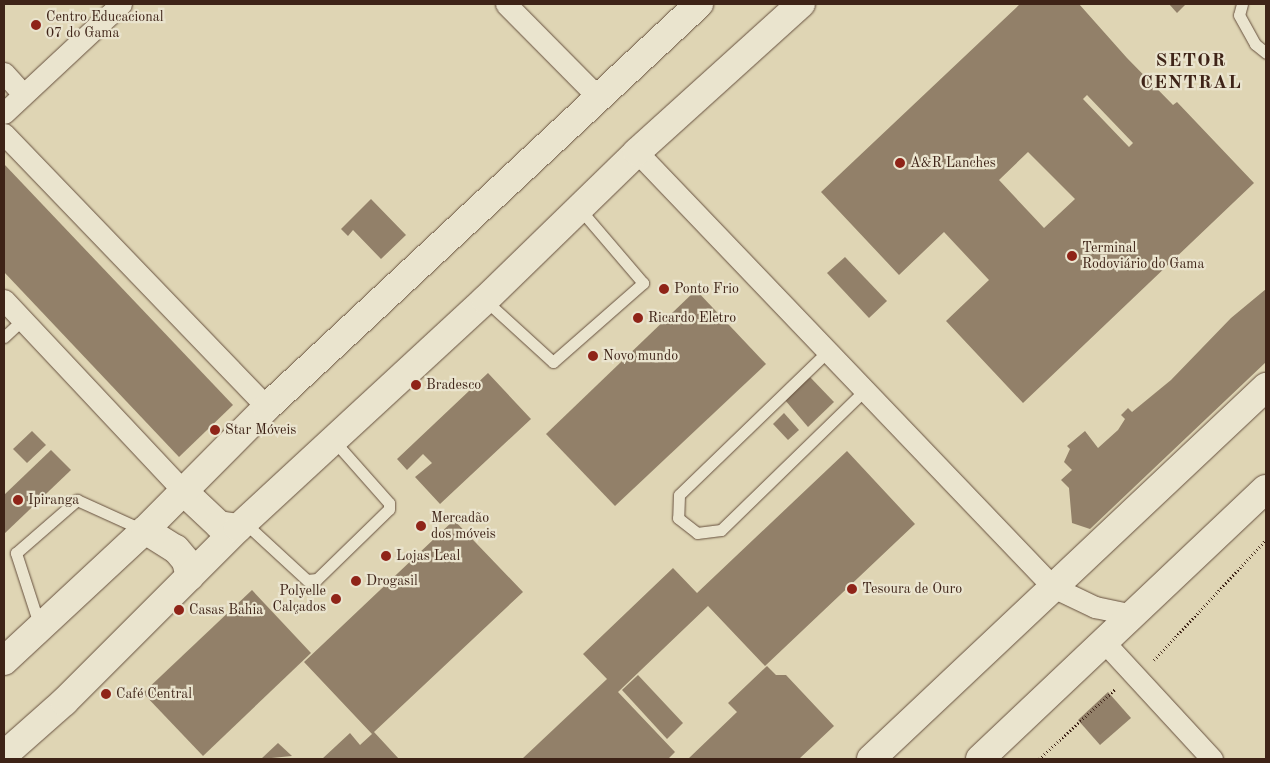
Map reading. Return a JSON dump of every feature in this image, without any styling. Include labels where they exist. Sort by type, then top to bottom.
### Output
[{"type":"main road","points":[[4,662],[145,530],[268,407],[699,4]]},
{"type":"main road","points":[[4,755],[242,526],[335,442],[485,300],[637,152],[801,4]]},
{"type":"main road","points":[[872,759],[1266,387]]},
{"type":"main road","points":[[980,759],[1266,489]]},
{"type":"main road","points":[[184,492],[219,525],[242,526]]},
{"type":"main road","points":[[145,530],[176,549],[186,560],[190,577]]},
{"type":"street","points":[[4,113],[121,4]]},
{"type":"street","points":[[506,4],[599,98]]},
{"type":"street","points":[[4,73],[23,94]]},
{"type":"street","points":[[4,134],[268,407]]},
{"type":"street","points":[[637,152],[1053,587],[1095,607],[1134,615]]},
{"type":"street","points":[[4,300],[184,492]]},
{"type":"street","points":[[1105,643],[1212,759]]},
{"type":"lane","points":[[1242,4],[1239,15],[1256,44],[1266,53]]},
{"type":"lane","points":[[485,300],[553,362],[643,283],[579,208]]},
{"type":"lane","points":[[4,337],[22,320]]},
{"type":"lane","points":[[828,351],[679,495],[678,518],[697,533],[722,530],[865,390]]},
{"type":"lane","points":[[242,526],[306,580],[316,579],[389,509],[389,503],[335,442]]},
{"type":"lane","points":[[40,627],[16,553],[77,500],[145,530]]},
{"type":"path","points":[[1039,759],[1134,673],[1152,662],[1266,540]]},
{"type":"building","points":[[1020,4],[1079,4],[1127,58],[1173,105],[1177,102],[1254,183],[1023,403],[946,321],[989,280],[944,232],[899,275],[821,192]],"holes":[[[1087,95],[1133,143],[1129,147],[1083,99]],[[1028,152],[1075,199],[1044,228],[999,180]]]},
{"type":"building","points":[[1169,4],[1186,4],[1177,13]]},
{"type":"building","points":[[4,164],[233,405],[179,457],[4,272]]},
{"type":"building","points":[[371,199],[406,235],[381,259],[353,230],[348,236],[341,229]]},
{"type":"building","points":[[845,257],[887,301],[869,318],[827,273]]},
{"type":"building","points":[[1266,289],[1266,362],[1090,529],[1072,523],[1069,488],[1061,480],[1072,470],[1064,462],[1070,449],[1067,446],[1085,431],[1098,448],[1118,430],[1125,419],[1121,415],[1128,408],[1132,412],[1171,380],[1231,318]]},
{"type":"building","points":[[696,290],[766,364],[615,506],[546,434]]},
{"type":"building","points":[[488,373],[531,419],[440,504],[415,477],[432,463],[423,454],[407,470],[397,459]]},
{"type":"building","points":[[809,376],[834,402],[808,427],[785,400]]},
{"type":"building","points":[[784,413],[799,430],[788,440],[773,424]]},
{"type":"building","points":[[32,431],[46,445],[27,463],[13,449]]},
{"type":"building","points":[[51,450],[71,470],[4,534],[4,495]]},
{"type":"building","points":[[847,451],[915,524],[765,666],[708,606],[618,692],[675,752],[668,759],[522,759],[607,679],[583,654],[673,568],[697,593]]},
{"type":"building","points":[[454,520],[523,592],[374,732],[399,759],[322,759],[350,733],[360,745],[372,734],[304,662]]},
{"type":"building","points":[[252,590],[311,653],[203,756],[143,693]]},
{"type":"building","points":[[767,666],[776,675],[786,675],[834,726],[799,759],[688,759],[737,712],[728,703]]},
{"type":"building","points":[[638,675],[683,723],[667,739],[622,690]]},
{"type":"building","points":[[1108,692],[1131,718],[1100,745],[1078,720]]},
{"type":"building","points":[[278,743],[292,756],[261,759]]},
{"type":"place","name":"Centro Educacional 07 do Gama","points":[[36,25]]},
{"type":"place","name":"A&R Lanches","points":[[900,163]]},
{"type":"place","name":"Terminal Rodoviário do Gama","points":[[1072,256]]},
{"type":"place","name":"Ponto Frio","points":[[664,289]]},
{"type":"place","name":"Ricardo Eletro","points":[[638,318]]},
{"type":"place","name":"Novo mundo","points":[[593,356]]},
{"type":"place","name":"Bradesco","points":[[416,385]]},
{"type":"place","name":"Star Móveis","points":[[215,430]]},
{"type":"place","name":"Ipiranga","points":[[18,500]]},
{"type":"place","name":"Mercadão dos móveis","points":[[421,526]]},
{"type":"place","name":"Lojas Leal","points":[[386,556]]},
{"type":"place","name":"Drogasil","points":[[356,581]]},
{"type":"place","name":"Tesoura de Ouro","points":[[852,589]]},
{"type":"place","name":"Polyelle Calçados","points":[[336,599]]},
{"type":"place","name":"Casas Bahia","points":[[179,610]]},
{"type":"place","name":"Café Central","points":[[106,694]]},
{"type":"district","name":"SETOR CENTRAL","points":[[1191,73]]}]
